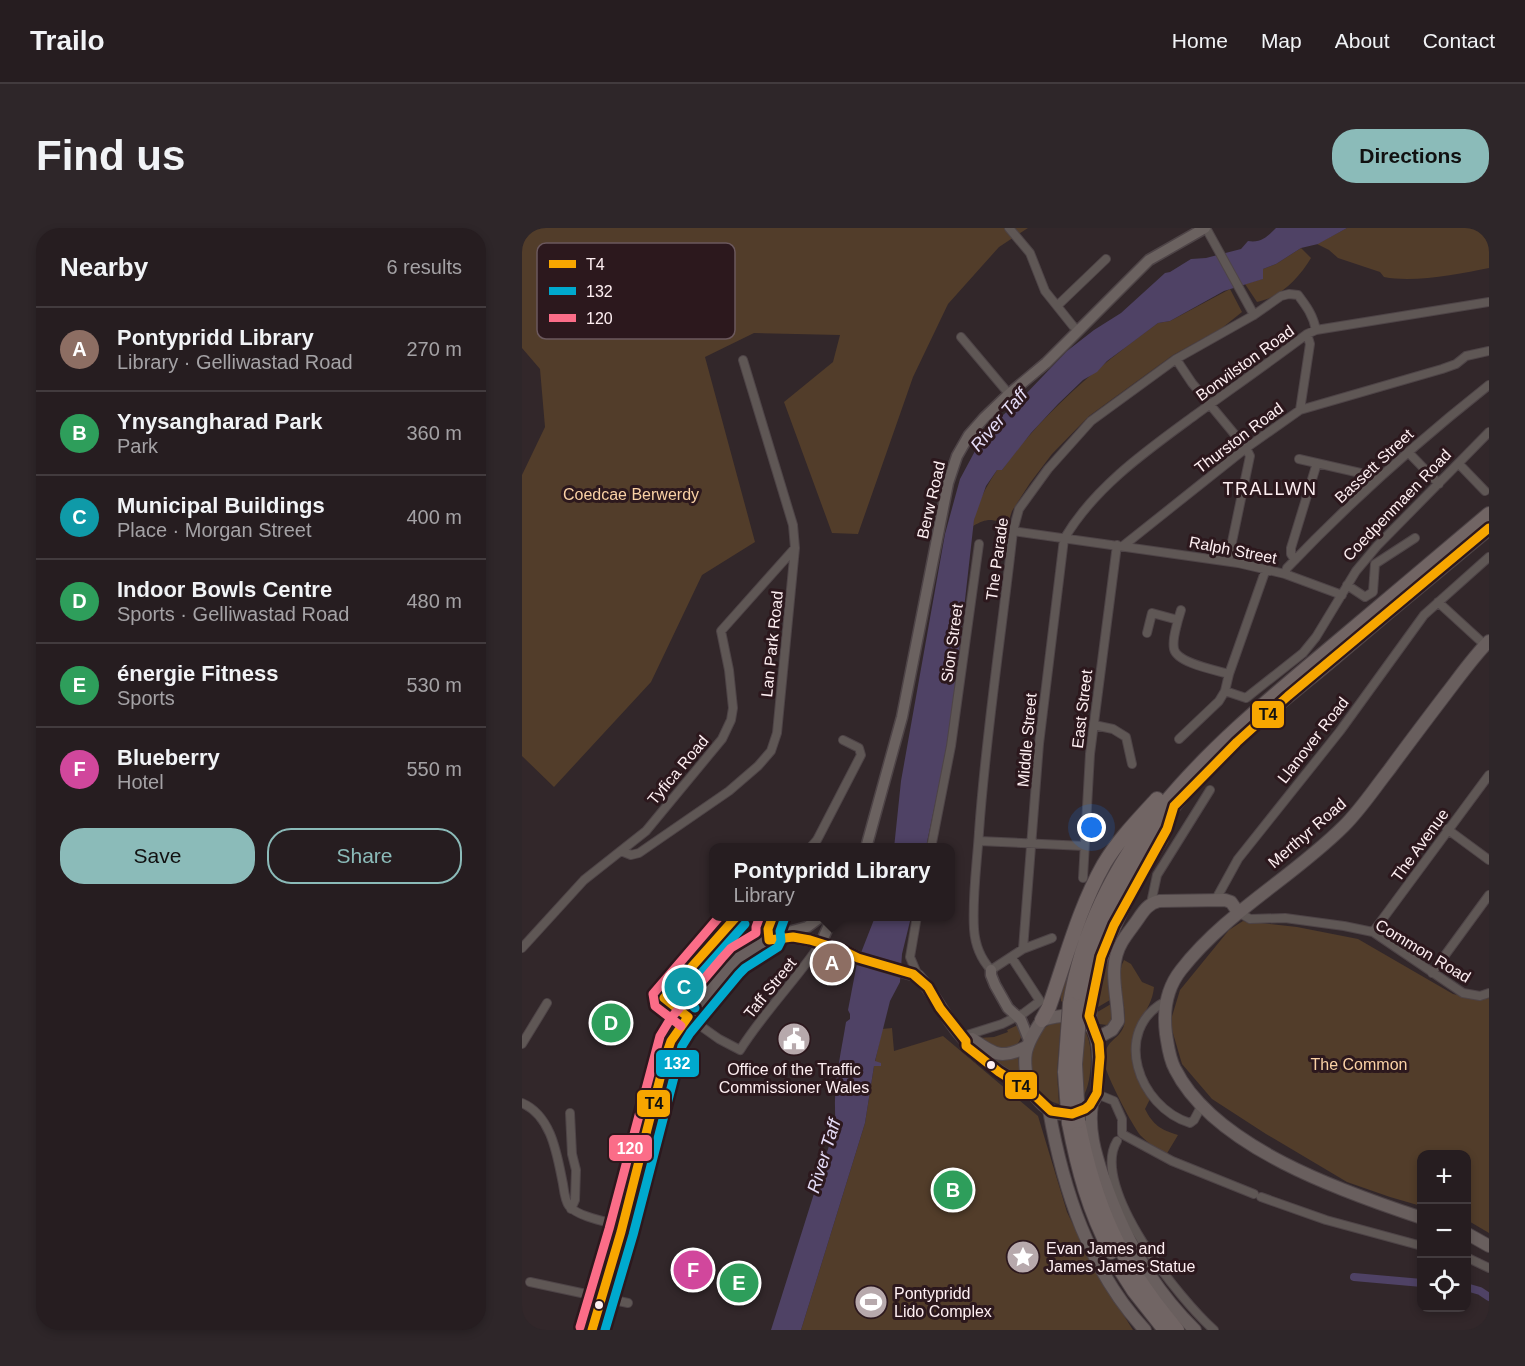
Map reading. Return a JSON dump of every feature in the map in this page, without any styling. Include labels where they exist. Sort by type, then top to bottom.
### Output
[{"type":"highway","points":[[1165,1330],[1134,1291],[1099,1229],[1085,1192],[1065,1072],[1080,960],[1087,937],[1128,852],[1164,803],[1199,763],[1275,694],[1489,514]]},
{"type":"highway","points":[[1075,1005],[1111,905],[1132,867],[1174,806],[1230,748],[1288,696],[1489,528]]},
{"type":"highway","points":[[1042,1020],[1049,1007],[1080,915],[1105,863],[1128,831],[1178,775],[1199,763]]},
{"type":"highway","points":[[1090,1025],[1090,1008],[1101,957],[1114,925],[1167,830],[1174,806]]},
{"type":"highway","points":[[1074,1122],[1093,1186],[1116,1242],[1153,1301],[1177,1330]]},
{"type":"main road","name":"Berw Road","points":[[867,843],[902,717],[948,483],[957,456],[969,435],[1009,394],[1046,363],[1149,260],[1207,230]]},
{"type":"main road","name":"Merthyr Road","points":[[1166,1000],[1171,984],[1181,970],[1238,912],[1353,817],[1487,643]]},
{"type":"main road","points":[[1097,1038],[1112,1030],[1118,1021],[1114,977],[1116,958],[1121,943],[1151,903],[1216,899],[1231,902],[1238,912]]},
{"type":"main road","points":[[592,1330],[671,1041],[688,1017],[738,958],[780,933],[807,927],[815,921]]},
{"type":"main road","points":[[821,943],[831,921]]},
{"type":"main road","points":[[770,940],[793,937],[821,943],[858,958],[915,975],[928,987],[940,1008],[964,1039],[966,1046],[978,1057],[1029,1090],[1049,1110],[1061,1114],[1081,1112],[1095,1099]]},
{"type":"main road","points":[[991,970],[990,975],[1008,1008],[1019,1018],[1028,1044]]},
{"type":"main road","points":[[1166,1000],[1166,1028],[1170,1058],[1180,1077],[1202,1105],[1250,1144],[1303,1172],[1353,1196],[1417,1216]]},
{"type":"main road","points":[[1019,1018],[1042,1020],[1070,1014],[1090,1025],[1099,1048],[1091,1123],[1094,1147],[1112,1203],[1121,1225],[1152,1280],[1195,1330]]},
{"type":"main road","points":[[1029,1090],[1024,1068],[1028,1044],[1042,1020]]},
{"type":"main road","points":[[964,1039],[972,1040],[991,1052],[1003,1055],[1010,1054],[1028,1044]]},
{"type":"main road","points":[[1049,1110],[1070,1197],[1092,1254],[1114,1291],[1145,1330]]},
{"type":"main road","points":[[1471,1235],[1489,1246]]},
{"type":"street","points":[[1009,228],[1030,252],[1045,291],[1078,330]]},
{"type":"street","points":[[1207,230],[1254,315]]},
{"type":"street","points":[[1058,305],[1106,259]]},
{"type":"street","name":"The Parade","points":[[991,970],[980,955],[974,928],[979,841],[986,749],[1013,531],[1019,509],[1048,469],[1081,430],[1176,359],[1254,315],[1281,296],[1289,294],[1298,296],[1314,318],[1316,330]]},
{"type":"street","name":"Bonvilston Road","points":[[1064,539],[1086,508],[1113,480],[1158,442],[1307,334],[1316,330],[1489,302]]},
{"type":"street","points":[[1300,410],[1310,344],[1307,334]]},
{"type":"street","points":[[961,337],[1009,394]]},
{"type":"street","name":"Thurston Road","points":[[1120,545],[1246,448],[1300,410],[1442,369],[1456,364],[1466,356],[1489,351]]},
{"type":"street","points":[[1176,359],[1192,383],[1246,448],[1250,456],[1228,561]]},
{"type":"street","name":"Lan Park Road","points":[[621,851],[631,855],[639,853],[729,791],[758,766],[771,751],[777,733],[795,548],[793,525],[743,360]]},
{"type":"street","name":"Bassett Street","points":[[1285,574],[1287,568],[1378,477],[1441,423],[1489,386]]},
{"type":"street","name":"Coedpenmaen Road","points":[[1229,692],[1246,698],[1303,653],[1316,637],[1356,571],[1377,546],[1489,432]]},
{"type":"street","points":[[1408,452],[1439,484]]},
{"type":"street","points":[[1299,459],[1378,477]]},
{"type":"street","points":[[1295,560],[1291,554],[1291,548],[1317,463]]},
{"type":"street","points":[[1459,464],[1485,491]]},
{"type":"street","name":"Ralph Street","points":[[1013,531],[1228,561],[1285,574],[1342,595]]},
{"type":"street","points":[[1347,585],[1365,597],[1373,592],[1375,564],[1415,538]]},
{"type":"street","name":"Middle Street","points":[[1023,947],[1039,744],[1064,539]]},
{"type":"street","name":"Sion Street","points":[[932,843],[951,746],[979,544]]},
{"type":"street","name":"East Street","points":[[1083,878],[1094,725],[1120,545]]},
{"type":"street","name":"Tyfica Road","points":[[522,948],[584,880],[646,831],[722,739],[731,720],[733,708],[728,661],[721,631],[795,548]]},
{"type":"street","name":"Llanover Road","points":[[1216,899],[1238,859],[1340,730],[1424,615],[1489,557]]},
{"type":"street","points":[[1179,739],[1229,692],[1229,674],[1266,569]]},
{"type":"street","points":[[1438,602],[1487,643]]},
{"type":"street","points":[[1181,610],[1173,641],[1174,652],[1180,659],[1229,674]]},
{"type":"street","points":[[1147,633],[1152,613],[1178,620]]},
{"type":"street","points":[[1094,725],[1113,729],[1126,737],[1132,764]]},
{"type":"street","points":[[814,843],[861,755],[859,748],[843,740]]},
{"type":"street","name":"The Avenue","points":[[1373,932],[1489,775]]},
{"type":"street","points":[[1151,903],[1157,875],[1210,790]]},
{"type":"street","points":[[1447,829],[1489,860]]},
{"type":"street","points":[[979,841],[1084,846]]},
{"type":"street","points":[[1432,973],[1489,896]]},
{"type":"street","name":"Common Road","points":[[1238,912],[1250,919],[1285,918],[1373,932],[1463,993],[1480,996],[1489,993]]},
{"type":"street","points":[[770,921],[770,940]]},
{"type":"street","points":[[915,921],[910,957],[915,975]]},
{"type":"street","points":[[991,970],[1012,958],[1023,947],[1052,938]]},
{"type":"street","name":"Taff Street","points":[[688,1017],[719,1040],[740,1050],[821,943]]},
{"type":"street","points":[[964,1039],[1019,1018],[1040,1001],[1012,958]]},
{"type":"street","points":[[1166,1000],[1152,1008],[1136,1035],[1136,1062],[1150,1095],[1158,1105],[1176,1119],[1190,1123],[1202,1105]]},
{"type":"street","points":[[522,1044],[547,1003]]},
{"type":"street","points":[[1095,1099],[1114,1101],[1122,1119],[1119,1137],[1112,1153],[1112,1172],[1119,1195],[1148,1252],[1164,1275],[1214,1330]]},
{"type":"street","points":[[526,1105],[541,1116],[547,1129],[559,1164],[567,1204],[579,1213],[622,1226]]},
{"type":"street","points":[[570,1113],[572,1154],[576,1170],[575,1200],[571,1209]]},
{"type":"street","points":[[1119,1137],[1257,1196],[1326,1220],[1417,1245]]},
{"type":"street","points":[[1469,1258],[1489,1268]]},
{"type":"street","points":[[530,1282],[628,1303]]},
{"type":"green space","name":"Coedcae Berwerdy","points":[[522,228],[1028,228],[999,247],[948,304],[913,377],[858,534],[832,533],[784,402],[833,362],[840,335],[754,333],[705,357],[755,542],[702,575],[651,682],[554,787],[522,756],[522,475],[545,427],[540,369],[522,348]]},
{"type":"green space","points":[[1347,228],[1489,228],[1489,268],[1422,278],[1384,277],[1380,272],[1338,258],[1317,244]]},
{"type":"green space","points":[[1301,248],[1311,258],[1301,273],[1274,296],[1257,302],[1245,284],[1262,279],[1263,269],[1276,264]]},
{"type":"green space","points":[[1230,289],[1242,312],[1222,328],[1173,355],[1089,416],[1052,454],[1030,483],[1012,511],[1007,526],[990,520],[973,526],[985,490],[997,470],[1002,470],[1036,428],[1074,390],[1158,323],[1170,321]]},
{"type":"green space","points":[[1138,825],[1101,889],[1092,910],[1076,954],[1064,1003],[1061,1001],[1061,996],[1071,952],[1107,868]]},
{"type":"green space","name":"The Common","points":[[1243,921],[1297,927],[1358,939],[1453,994],[1480,1000],[1489,998],[1489,1233],[1471,1222],[1471,1150],[1417,1150],[1417,1205],[1347,1182],[1212,1099],[1182,1064],[1170,1023],[1180,990],[1229,930]]},
{"type":"green space","points":[[1110,945],[1114,946],[1108,964],[1110,1000],[1093,1010]]},
{"type":"green space","points":[[1124,960],[1131,964],[1142,982],[1154,987],[1151,1001],[1134,1035],[1132,1052],[1142,1084],[1150,1099],[1145,1109],[1148,1115],[1158,1126],[1178,1135],[1166,1155],[1146,1141],[1136,1130],[1105,1067],[1106,1050],[1124,1025],[1125,1012],[1120,974]]},
{"type":"green space","points":[[1111,1004],[1112,1020],[1107,1025],[1099,1024],[1094,1014]]},
{"type":"green space","points":[[1061,1021],[1057,1072],[1059,1104],[1046,1098],[1036,1088],[1029,1061],[1036,1038],[1043,1029]]},
{"type":"green space","points":[[1018,1025],[1022,1034],[1019,1042],[1009,1049],[997,1048],[979,1038],[994,1037]]},
{"type":"green space","points":[[892,1028],[894,1051],[943,1036],[1038,1116],[1067,1212],[1094,1268],[1133,1330],[801,1330],[865,1123],[874,1066],[881,1066],[875,1062],[882,1029]]},
{"type":"green space","points":[[1083,1028],[1087,1034],[1091,1062],[1083,1097],[1081,1052]]},
{"type":"green space","points":[[970,1043],[1005,1060],[1018,1058],[1020,1076],[1014,1074]]},
{"type":"water","name":"River Taff","points":[[1276,228],[1347,228],[1318,244],[1301,248],[1276,264],[1263,269],[1263,279],[1224,291],[1170,321],[1158,323],[1107,361],[1097,372],[1083,380],[1031,433],[1002,470],[997,470],[986,486],[974,520],[950,733],[927,843],[895,843],[901,781],[945,534],[960,479],[983,436],[1067,351],[1121,313],[1165,273],[1191,259],[1206,258],[1241,249],[1248,241],[1264,239]]},
{"type":"water","points":[[873,921],[910,921],[902,954],[900,982],[890,1001],[875,1061],[881,1063],[881,1066],[874,1066],[865,1123],[801,1330],[771,1330],[834,1130],[837,1076],[846,1022],[850,1019],[848,1010],[857,963]]},
{"type":"waterway","points":[[1354,1277],[1417,1283]]},
{"type":"waterway","points":[[1471,1288],[1489,1297]]},
{"type":"transit line","name":"T4","points":[[771,921],[768,929],[769,940],[793,937],[810,940],[842,950],[858,958],[913,974],[928,987],[940,1008],[966,1041],[966,1046],[999,1072],[1031,1092],[1051,1111],[1072,1114],[1085,1109],[1097,1093],[1099,1043],[1089,1016],[1101,957],[1114,925],[1167,829],[1174,806],[1237,742],[1288,696],[1489,528]]},
{"type":"transit line","name":"120","points":[[681,1026],[655,1006],[653,994],[716,921]]},
{"type":"transit line","name":"T4","points":[[592,1330],[621,1232],[666,1055],[671,1041],[688,1017],[664,998],[733,921]]},
{"type":"transit line","name":"120","points":[[580,1327],[609,1229],[660,1036],[671,1018],[731,948],[756,933],[758,921]]},
{"type":"transit line","name":"132","points":[[605,1330],[633,1235],[682,1046],[739,974],[778,947],[784,921]]},
{"type":"transit line","name":"132","points":[[695,1008],[681,996],[745,924]]},
{"type":"place","name":"Pontypridd Library","points":[[832,963]]},
{"type":"place","name":"Municipal Buildings","points":[[684,987]]},
{"type":"place","name":"Indoor Bowls Centre","points":[[611,1023]]},
{"type":"place","name":"Office of the Traffic Commissioner Wales","points":[[794,1039]]},
{"type":"place","name":"Ynysangharad Park","points":[[953,1190]]},
{"type":"place","name":"Evan James and James James Statue","points":[[1023,1257]]},
{"type":"place","name":"Blueberry","points":[[693,1270]]},
{"type":"place","name":"énergie Fitness","points":[[739,1283]]},
{"type":"place","name":"Pontypridd Lido Complex","points":[[871,1302]]},
{"type":"district","name":"TRALLWN","points":[[1270,489]]}]
